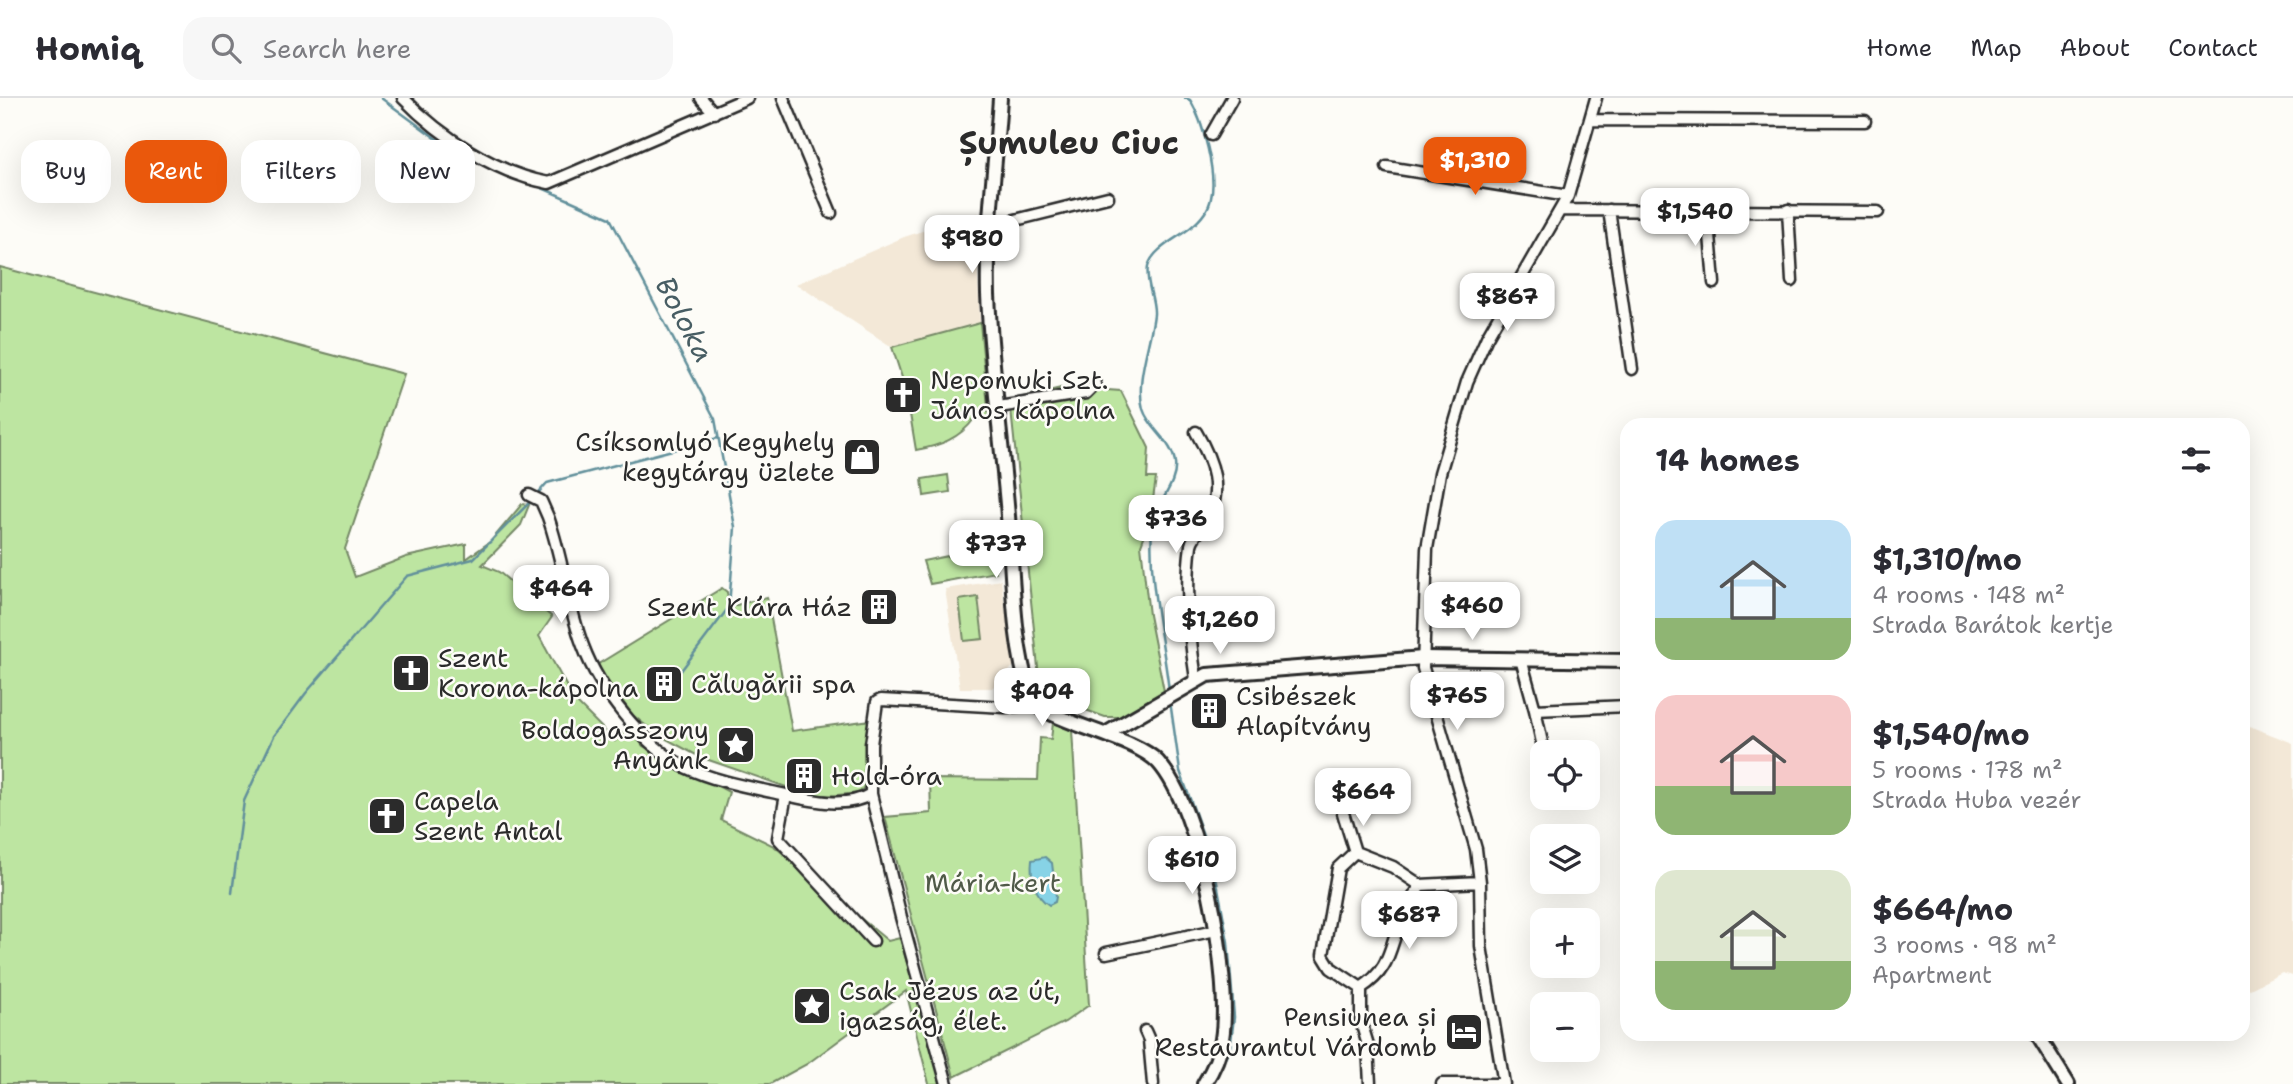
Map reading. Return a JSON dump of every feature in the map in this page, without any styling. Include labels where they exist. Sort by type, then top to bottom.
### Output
[{"type":"street","points":[[403,98],[447,139],[504,166],[549,183],[747,98]]},
{"type":"street","points":[[701,98],[715,113]]},
{"type":"street","points":[[783,98],[831,213]]},
{"type":"street","points":[[1000,98],[988,293],[1020,639],[1031,698],[1054,716],[1108,733],[1152,757],[1170,780],[1199,856],[1216,930],[1224,1024],[1217,1062],[1204,1084]]},
{"type":"street","points":[[1211,135],[1232,98]]},
{"type":"street","points":[[1442,1084],[1504,1084],[1480,946],[1480,882],[1466,810],[1431,700],[1423,658],[1427,549],[1432,509],[1458,406],[1487,337],[1562,211],[1596,98]]},
{"type":"street","points":[[1591,120],[1866,121]]},
{"type":"street","points":[[1387,167],[1568,196]]},
{"type":"street","points":[[991,226],[1108,197]]},
{"type":"street","points":[[1609,210],[1632,369]]},
{"type":"street","points":[[1708,210],[1714,283]]},
{"type":"street","points":[[1788,210],[1792,281]]},
{"type":"street","points":[[1562,211],[1878,212]]},
{"type":"street","points":[[999,407],[1086,393],[1095,384]]},
{"type":"street","points":[[1196,432],[1215,468],[1216,476],[1208,518],[1191,543],[1189,617],[1196,679]]},
{"type":"street","points":[[529,495],[541,501],[548,517],[583,646],[603,686],[619,708],[665,754],[685,767],[729,782],[816,801],[859,800],[871,794]]},
{"type":"street","points":[[1108,733],[1196,679],[1227,672],[1423,658],[1620,662]]},
{"type":"street","points":[[1521,659],[1542,740]]},
{"type":"street","points":[[947,1084],[901,917],[871,794],[873,722],[877,702],[881,700],[1005,707],[1036,704]]},
{"type":"street","points":[[1535,710],[1620,706]]},
{"type":"street","points":[[786,795],[778,838],[873,941]]},
{"type":"street","points":[[1343,813],[1355,852]]},
{"type":"street","points":[[1355,852],[1393,867],[1420,885],[1480,882]]},
{"type":"street","points":[[1355,852],[1338,868],[1323,955],[1331,968],[1361,988]]},
{"type":"street","points":[[1361,988],[1372,982],[1392,953],[1400,920],[1420,885]]},
{"type":"street","points":[[1106,953],[1216,930]]},
{"type":"street","points":[[1361,988],[1361,1022],[1368,1045],[1370,1084]]},
{"type":"street","points":[[1145,1031],[1153,1084]]},
{"type":"street","points":[[2041,1041],[2068,1084]]},
{"type":"shaded area","points":[[978,213],[980,323],[892,347],[796,284],[904,237]]},
{"type":"shaded area","points":[[1001,580],[1014,666],[992,688],[960,688],[945,589]]},
{"type":"shaded area","points":[[2250,726],[2293,743],[2293,976],[2282,973],[2250,989]]},
{"type":"green space","points":[[0,267],[404,374],[345,549],[355,577],[406,557],[466,544],[466,559],[491,541],[522,504],[529,505],[521,525],[482,565],[499,572],[552,617],[539,636],[574,700],[615,741],[629,727],[643,746],[729,792],[721,820],[774,846],[888,941],[900,938],[942,1084],[929,1084],[906,991],[807,1064],[770,1084],[0,1084]]},
{"type":"green space","points":[[980,323],[989,418],[974,419],[949,440],[916,450],[906,390],[892,347]]},
{"type":"green space","points":[[1065,387],[1121,391],[1149,448],[1147,478],[1156,478],[1150,521],[1141,545],[1149,615],[1164,691],[1120,717],[1105,717],[1055,699],[1047,694],[1039,677],[1010,400]]},
{"type":"green space","points":[[948,475],[950,492],[924,496],[922,479]]},
{"type":"green space","points":[[992,547],[996,572],[930,584],[923,561]]},
{"type":"green space","points":[[722,588],[727,592],[729,607],[767,597],[792,731],[871,720],[865,785],[860,793],[815,797],[700,757],[655,733],[634,716],[595,666]]},
{"type":"green space","points":[[978,597],[983,639],[964,641],[959,600]]},
{"type":"green space","name":"Mária-kert","points":[[1053,723],[1072,730],[1089,1005],[1065,1022],[954,1077],[885,817],[931,813],[930,779],[1038,780],[1040,738],[1051,739]]},
{"type":"water","points":[[1045,857],[1052,863],[1056,897],[1055,902],[1049,905],[1040,897],[1034,886],[1032,873],[1032,860]]},
{"type":"waterway","name":"Boloka","points":[[381,98],[438,140]]},
{"type":"waterway","points":[[1169,691],[1154,589],[1151,548],[1154,519],[1170,487],[1175,463],[1170,449],[1146,416],[1141,386],[1154,314],[1148,279],[1150,261],[1160,249],[1201,218],[1211,198],[1212,176],[1208,148],[1195,109],[1190,100],[1185,98]]},
{"type":"waterway","name":"Boloka","points":[[531,183],[610,218],[715,419],[735,527],[729,607],[674,680]]},
{"type":"waterway","points":[[539,492],[547,483],[718,438]]},
{"type":"waterway","points":[[232,893],[244,801],[274,736],[306,693],[407,576],[473,559],[529,503]]},
{"type":"waterway","points":[[1170,701],[1180,771],[1214,866],[1228,942],[1234,1017],[1230,1049],[1212,1084]]},
{"type":"place","name":"Nepomuki Szt. János kápolna","points":[[903,395]]},
{"type":"place","name":"Csíksomlyó Kegyhely kegytárgy üzlete","points":[[862,457]]},
{"type":"place","name":"Szent Klára Ház","points":[[879,607]]},
{"type":"place","name":"Szent Korona-kápolna","points":[[411,673]]},
{"type":"place","name":"Călugării spa","points":[[664,684]]},
{"type":"place","name":"Csibészek Alapítvány","points":[[1209,711]]},
{"type":"place","name":"Boldogasszony Anyánk","points":[[736,745]]},
{"type":"place","name":"Hold-óra","points":[[804,776]]},
{"type":"place","name":"Capela Szent Antal","points":[[387,816]]},
{"type":"place","name":"Csak Jézus az út, igazság, élet.","points":[[812,1006]]},
{"type":"place","name":"Pensiunea și Restaurantul Várdomb","points":[[1464,1032]]},
{"type":"district","name":"Șumuleu Ciuc","points":[[1069,142]]}]
